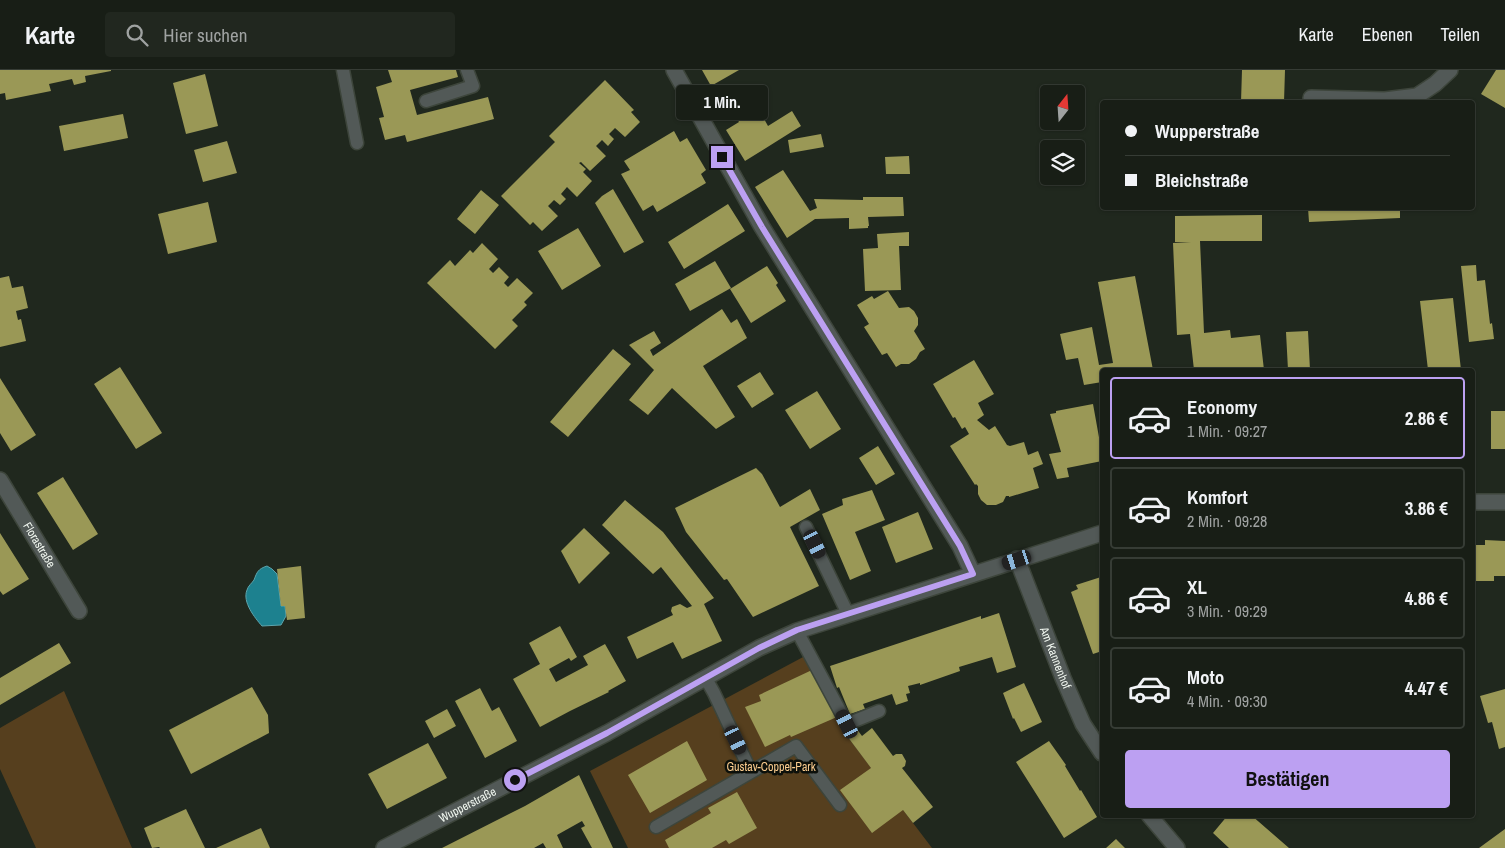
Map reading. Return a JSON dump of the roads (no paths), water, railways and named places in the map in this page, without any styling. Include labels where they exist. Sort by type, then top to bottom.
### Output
[{"type":"street","points":[[674,70],[762,227],[960,546],[973,574]]},
{"type":"street","points":[[1311,98],[1385,100],[1417,96],[1435,84],[1450,70]]},
{"type":"street","name":"Florastraße","points":[[0,480],[79,611]]},
{"type":"street","points":[[1475,502],[1505,502]]},
{"type":"street","name":"Wupperstraße","points":[[391,846],[607,733],[759,648],[797,630],[1100,534]]},
{"type":"street","name":"Am Kannenhof","points":[[1017,560],[1083,724],[1100,750]]},
{"type":"street","points":[[1151,818],[1176,848]]},
{"type":"lane","points":[[343,70],[357,143]]},
{"type":"lane","points":[[426,101],[473,86],[467,70]]},
{"type":"lane","points":[[806,527],[848,614]]},
{"type":"lane","points":[[797,630],[847,724],[880,711]]},
{"type":"lane","points":[[705,677],[751,772]]},
{"type":"lane","points":[[656,827],[796,746],[840,805]]},
{"type":"water","points":[[267,566],[277,574],[281,606],[285,606],[286,616],[281,625],[262,626],[250,610],[246,600],[248,589],[257,573]]},
{"type":"park label","name":"Gustav-Coppel-Park","points":[[771,767]]}]
